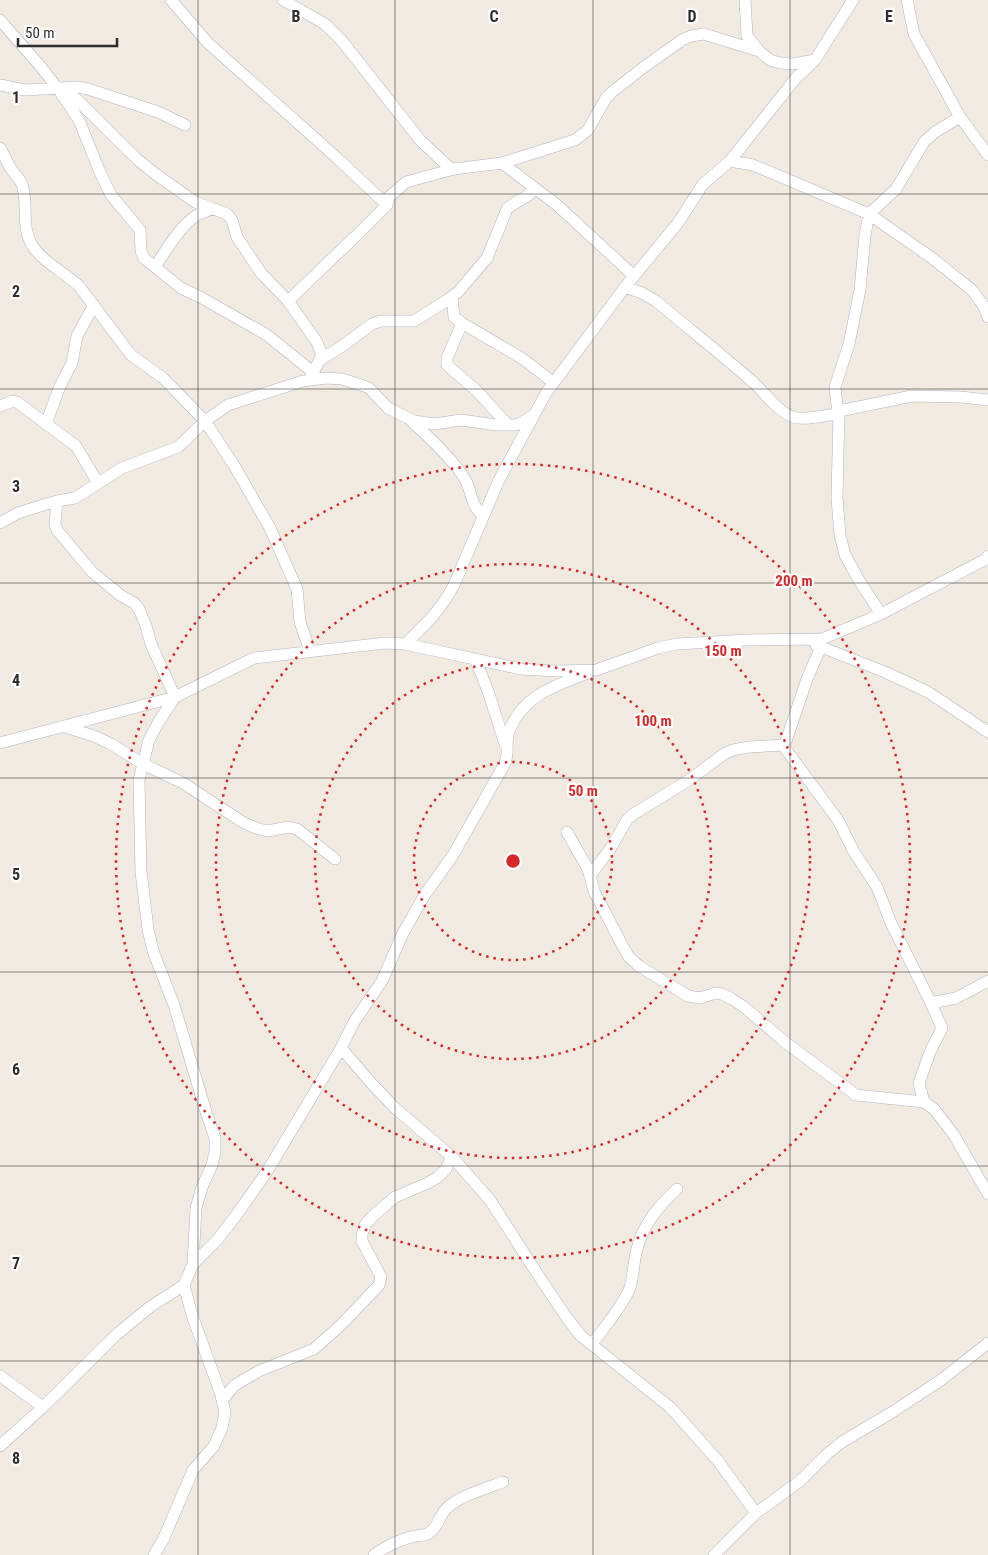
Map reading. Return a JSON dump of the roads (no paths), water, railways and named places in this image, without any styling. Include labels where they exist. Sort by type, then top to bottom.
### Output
[{"type":"street","points":[[171,0],[208,43],[336,157],[386,205]]},
{"type":"street","points":[[282,0],[325,24],[342,41],[420,140],[452,170]]},
{"type":"street","points":[[745,0],[747,36],[759,52],[780,64],[815,60]]},
{"type":"street","points":[[405,644],[428,623],[446,600],[499,480],[546,393],[625,287],[678,223],[703,184],[730,161],[796,78],[815,60],[853,0]]},
{"type":"street","points":[[907,0],[914,34],[960,117],[988,155]]},
{"type":"street","points":[[0,20],[62,89],[137,159],[189,199],[226,213],[230,217],[237,237],[261,274],[288,301],[317,342],[322,354],[312,377]]},
{"type":"street","points":[[288,301],[359,234],[386,205],[389,197],[406,182],[452,170],[502,163],[575,140],[588,130],[606,98],[612,92],[682,40],[691,36],[704,34],[759,52]]},
{"type":"street","points":[[0,85],[25,90],[78,87],[88,89],[158,112],[185,126]]},
{"type":"street","points":[[62,89],[79,120],[111,195],[140,230],[142,255],[181,288],[267,335],[312,377]]},
{"type":"street","points":[[881,614],[845,555],[840,535],[837,498],[839,413],[835,387],[845,358],[860,290],[864,235],[869,214],[896,189],[924,142],[935,132],[960,117]]},
{"type":"street","points":[[0,148],[23,186],[24,218],[33,246],[50,264],[73,281],[131,355],[163,378],[205,421],[234,467],[270,528],[296,589],[300,622],[310,651]]},
{"type":"street","points":[[730,161],[753,165],[869,214],[932,258],[972,290],[988,298]]},
{"type":"street","points":[[502,163],[557,205],[634,276]]},
{"type":"street","points":[[320,360],[372,324],[414,321],[452,297],[487,258],[507,209],[512,204],[532,193],[535,189]]},
{"type":"street","points":[[154,267],[172,241],[189,222],[212,208]]},
{"type":"street","points":[[625,287],[642,293],[656,301],[754,383],[787,414],[803,419],[839,413],[912,396],[961,397],[988,400]]},
{"type":"street","points":[[972,290],[988,317]]},
{"type":"street","points":[[452,297],[454,316],[462,323],[523,359],[554,383]]},
{"type":"street","points":[[46,424],[60,386],[72,363],[75,341],[94,306]]},
{"type":"street","points":[[462,323],[447,358],[447,365],[477,391],[507,424]]},
{"type":"street","points":[[0,523],[18,513],[57,501],[75,498],[129,465],[178,447],[220,409],[237,400],[312,377],[342,379],[369,388],[388,408],[407,418],[421,422],[434,424],[461,420],[496,425],[516,425],[521,424],[533,415]]},
{"type":"street","points":[[0,406],[13,401],[16,402],[76,446],[98,483]]},
{"type":"street","points":[[407,418],[431,439],[458,469],[466,481],[475,508],[482,516]]},
{"type":"street","points":[[57,501],[55,524],[57,530],[92,572],[120,594],[134,602],[139,609],[151,644],[176,697]]},
{"type":"street","points":[[0,1446],[43,1407],[117,1334],[150,1307],[184,1285],[194,1264],[229,1225],[266,1173],[341,1048],[354,1022],[382,982],[411,919],[424,896],[453,855],[507,760],[509,732],[514,718],[522,708],[540,693],[596,670],[658,648],[677,644],[748,640],[805,640],[822,639],[832,636],[881,614],[986,559],[988,556]]},
{"type":"street","points":[[805,640],[885,672],[928,692],[988,732]]},
{"type":"street","points":[[0,743],[176,697],[254,658],[310,651],[385,643],[405,644],[521,670],[557,672],[596,670]]},
{"type":"street","points":[[821,647],[807,679],[784,745],[786,752],[838,820],[854,852],[877,887],[881,902],[891,924],[942,1028],[930,1052],[919,1083],[924,1102]]},
{"type":"street","points":[[476,661],[507,750]]},
{"type":"street","points":[[176,697],[149,740],[139,780],[141,872],[148,930],[153,951],[174,1005],[215,1138],[215,1152],[212,1165],[202,1187],[196,1208],[194,1264]]},
{"type":"street","points":[[66,727],[94,736],[143,764],[183,783],[244,823],[268,831],[288,827],[297,829],[335,859]]},
{"type":"street","points":[[590,876],[632,815],[689,780],[724,754],[749,747],[784,745]]},
{"type":"street","points":[[125,753],[139,780]]},
{"type":"street","points":[[567,832],[588,869],[600,904],[622,945],[629,957],[639,966],[688,996],[700,998],[716,993],[732,999],[856,1096],[924,1102],[934,1109],[954,1135],[988,1194]]},
{"type":"street","points":[[931,1003],[956,998],[988,981]]},
{"type":"street","points":[[341,1048],[373,1086],[395,1108],[452,1157],[490,1200],[566,1318],[581,1336],[671,1408],[718,1461],[756,1513]]},
{"type":"street","points":[[222,1400],[235,1385],[259,1371],[314,1349],[342,1324],[379,1285],[381,1277],[362,1241],[365,1225],[396,1197],[438,1177],[446,1169],[452,1157]]},
{"type":"street","points":[[592,1344],[628,1292],[634,1275],[637,1249],[644,1229],[657,1209],[677,1189]]},
{"type":"street","points":[[154,1555],[163,1540],[193,1470],[214,1446],[222,1428],[225,1412],[192,1315],[184,1285]]},
{"type":"street","points":[[714,1555],[756,1513],[800,1481],[827,1454],[942,1380],[988,1343]]},
{"type":"street","points":[[0,1376],[43,1407]]},
{"type":"street","points":[[374,1555],[381,1549],[414,1536],[432,1532],[444,1511],[450,1505],[503,1482]]}]
